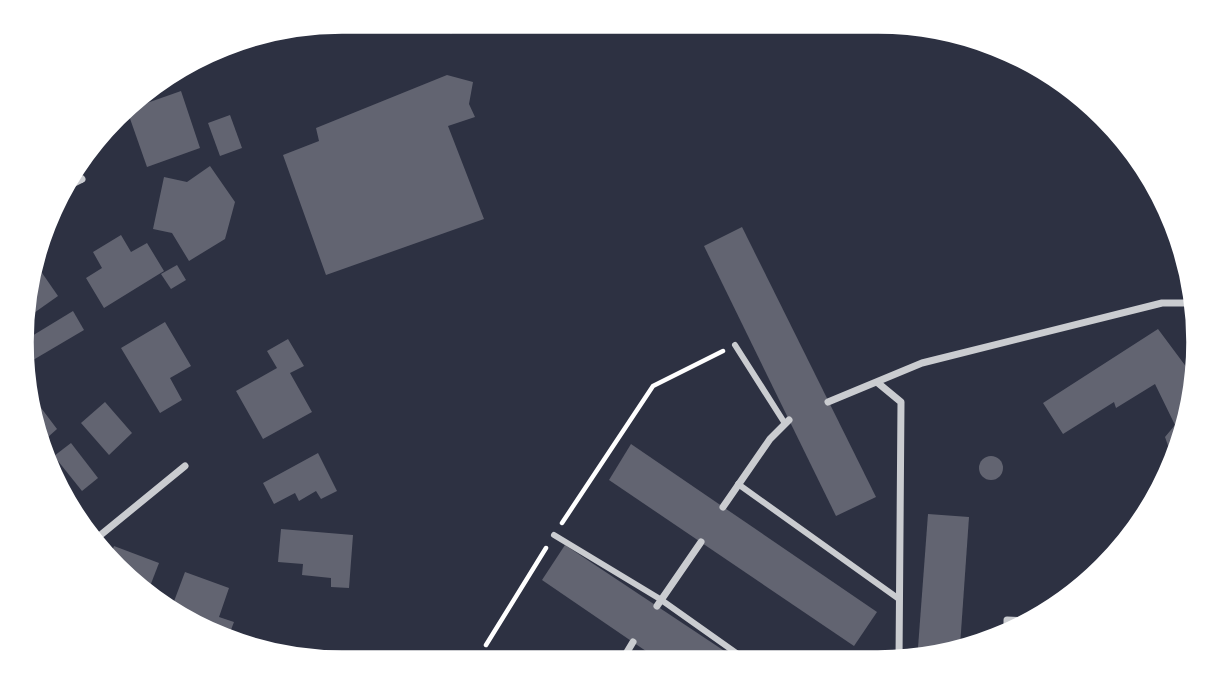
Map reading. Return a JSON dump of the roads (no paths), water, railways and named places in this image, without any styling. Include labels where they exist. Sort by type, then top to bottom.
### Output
[{"type":"street","points":[[75,182],[82,179]]},
{"type":"street","points":[[828,402],[922,363],[1162,303],[1185,303]]},
{"type":"street","points":[[723,507],[786,421],[735,345]]},
{"type":"street","points":[[878,383],[901,402],[900,651]]},
{"type":"street","points":[[100,535],[185,466]]},
{"type":"street","points":[[738,484],[899,599]]},
{"type":"street","points":[[554,536],[734,652]]},
{"type":"street","points":[[659,603],[701,542]]},
{"type":"street","points":[[627,652],[633,642]]}]
